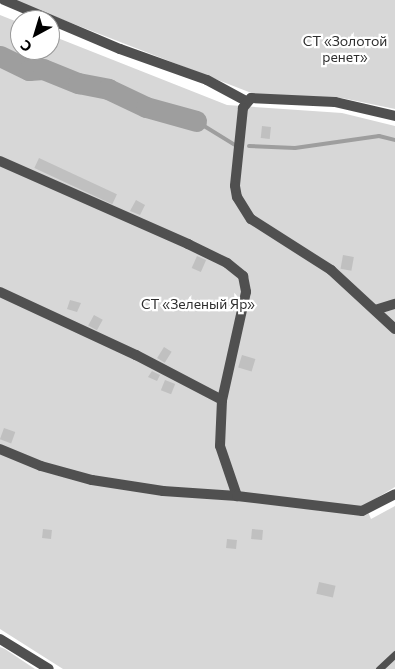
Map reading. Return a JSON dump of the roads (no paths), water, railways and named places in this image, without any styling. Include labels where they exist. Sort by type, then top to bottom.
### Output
[{"type":"street","points":[[4,0],[120,49],[183,70],[246,102]]},
{"type":"street","points":[[246,102],[260,96],[335,102],[395,116]]},
{"type":"street","points":[[246,102],[235,186],[244,210],[251,219],[330,270],[395,329]]},
{"type":"street","points":[[0,161],[188,244],[227,263],[243,276],[246,292],[222,400],[220,446],[237,496]]},
{"type":"street","points":[[0,292],[136,355],[222,400]]},
{"type":"street","points":[[375,310],[395,304]]},
{"type":"street","points":[[0,449],[42,466],[92,480],[163,491],[237,496],[362,511],[395,494]]},
{"type":"street","points":[[0,639],[49,669]]},
{"type":"lane","points":[[379,669],[395,654]]},
{"type":"waterway","points":[[0,56],[29,70],[43,69],[78,83],[108,89],[146,107],[196,121]]},
{"type":"waterway","points":[[196,121],[235,145]]},
{"type":"waterway","points":[[249,146],[295,148],[379,136],[395,140]]},
{"type":"park label","name":"СТ «Золотой ренет»","points":[[345,49]]},
{"type":"park label","name":"СТ «Зеленый Яр»","points":[[198,304]]}]
